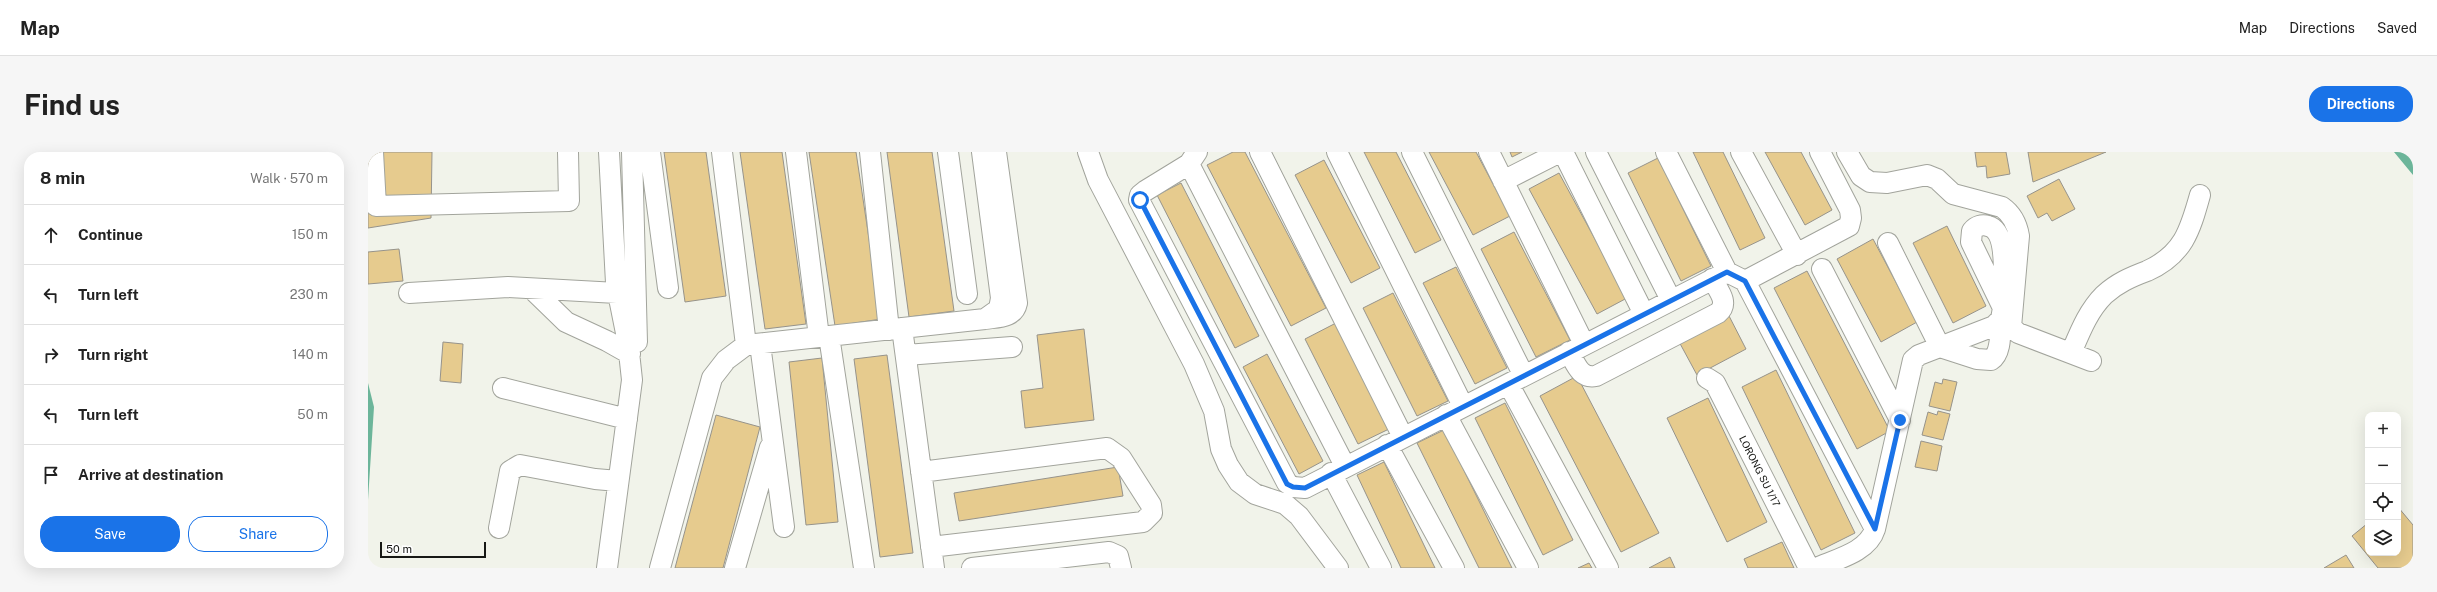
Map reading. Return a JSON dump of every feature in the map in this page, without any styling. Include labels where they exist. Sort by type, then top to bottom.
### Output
[{"type":"street","points":[[373,152],[376,206],[569,201],[568,152]]},
{"type":"street","points":[[609,152],[617,293],[630,354],[632,380]]},
{"type":"street","points":[[607,568],[637,342],[632,152]]},
{"type":"street","points":[[650,152],[668,288]]},
{"type":"street","points":[[722,152],[753,344],[772,439],[784,527]]},
{"type":"street","points":[[796,152],[824,337],[864,568]]},
{"type":"street","points":[[870,152],[896,329],[906,355],[934,568]]},
{"type":"street","points":[[948,152],[967,294]]},
{"type":"street","points":[[982,152],[1001,298],[999,308],[985,319]]},
{"type":"street","points":[[660,568],[712,378],[726,360],[753,344],[985,319],[1010,314],[1015,310],[1017,303],[996,152]]},
{"type":"street","points":[[1088,152],[1098,180],[1194,364],[1214,411],[1221,449],[1228,465],[1239,482],[1255,494],[1285,504],[1299,516],[1338,568]]},
{"type":"street","points":[[1260,152],[1454,568]]},
{"type":"street","points":[[1336,152],[1463,406]]},
{"type":"street","points":[[1412,152],[1517,380],[1608,568]]},
{"type":"street","points":[[1489,152],[1576,348],[1582,374],[1586,377],[1596,376],[1718,313],[1723,307],[1724,300],[1720,275],[1666,152]]},
{"type":"street","points":[[1503,181],[1561,152],[1644,314]]},
{"type":"street","points":[[1596,152],[1671,300]]},
{"type":"street","points":[[1741,152],[1797,255]]},
{"type":"street","points":[[1380,568],[1338,470],[1193,158],[1140,195],[1142,209],[1287,484],[1293,487],[1305,488],[1338,470],[1517,380],[1576,348],[1720,275],[1745,281],[1845,230],[1849,226],[1852,218],[1850,210],[1820,152]]},
{"type":"street","points":[[1847,152],[1862,176],[1870,182],[1882,184],[1927,175],[1937,179],[1953,194],[2002,206],[2008,210],[2017,226],[2019,236],[2011,327],[2018,333],[2091,361]]},
{"type":"street","points":[[2070,353],[2087,317],[2104,295],[2120,282],[2170,259],[2183,244],[2200,194]]},
{"type":"street","points":[[1816,568],[1864,546],[1872,537],[1913,360],[1919,355],[1940,347],[1994,326],[2002,314],[1998,348],[1996,355],[1991,360],[1977,359],[1940,347],[1888,244]]},
{"type":"street","points":[[1822,269],[1900,420]]},
{"type":"street","points":[[1745,281],[1875,529]]},
{"type":"street","points":[[409,293],[508,287],[617,293]]},
{"type":"street","points":[[532,289],[566,322],[607,341],[630,354]]},
{"type":"street","points":[[906,355],[1012,346]]},
{"type":"street","name":"LORONG SU 1/17","points":[[1707,378],[1715,383],[1809,568]]},
{"type":"street","points":[[503,388],[627,419]]},
{"type":"street","points":[[1446,415],[1528,568]]},
{"type":"street","points":[[735,568],[772,439]]},
{"type":"street","points":[[921,472],[1107,448],[1121,458],[1151,505],[1152,513],[1143,522],[931,547]]},
{"type":"street","points":[[499,528],[510,471],[520,465],[618,482]]},
{"type":"street","points":[[980,568],[1057,564],[1109,552],[1118,556],[1121,568]]},
{"type":"shaded area","points":[[2394,152],[2413,152],[2413,175]]},
{"type":"shaded area","points":[[368,383],[374,407],[368,500]]},
{"type":"building","points":[[368,152],[432,152],[431,218],[368,228]]},
{"type":"building","points":[[664,152],[706,152],[726,296],[685,302]]},
{"type":"building","points":[[740,152],[782,152],[806,324],[765,329]]},
{"type":"building","points":[[809,152],[856,152],[881,319],[835,326]]},
{"type":"building","points":[[887,152],[932,152],[954,311],[909,317]]},
{"type":"building","points":[[1233,152],[1245,152],[1326,308],[1291,326],[1207,165]]},
{"type":"building","points":[[1364,152],[1396,152],[1441,240],[1415,253]]},
{"type":"building","points":[[1429,152],[1476,152],[1510,216],[1473,235]]},
{"type":"building","points":[[1510,152],[1522,152],[1512,157]]},
{"type":"building","points":[[1693,152],[1723,152],[1765,238],[1740,250]]},
{"type":"building","points":[[1765,152],[1801,152],[1832,210],[1805,225]]},
{"type":"building","points":[[1975,152],[2006,152],[2010,174],[1987,178],[1986,166],[1977,167]]},
{"type":"building","points":[[2028,152],[2106,152],[2033,182]]},
{"type":"building","points":[[1658,158],[1711,266],[1681,281],[1628,173]]},
{"type":"building","points":[[1324,160],[1380,268],[1351,283],[1295,175]]},
{"type":"building","points":[[1559,173],[1627,298],[1597,314],[1529,189]]},
{"type":"building","points":[[2059,179],[2075,209],[2052,221],[2047,213],[2038,218],[2027,196]]},
{"type":"building","points":[[1181,183],[1259,336],[1235,348],[1157,195]]},
{"type":"building","points":[[1947,226],[1986,306],[1953,323],[1913,243]]},
{"type":"building","points":[[1514,232],[1570,340],[1536,357],[1481,249]]},
{"type":"building","points":[[1873,239],[1917,322],[1881,342],[1837,259]]},
{"type":"building","points":[[399,249],[403,281],[368,284],[368,252]]},
{"type":"building","points":[[1456,267],[1507,368],[1475,384],[1423,283]]},
{"type":"building","points":[[1807,271],[1890,431],[1857,449],[1774,288]]},
{"type":"building","points":[[1393,293],[1448,401],[1417,416],[1363,308]]},
{"type":"building","points":[[1727,312],[1746,349],[1697,375],[1677,338]]},
{"type":"building","points":[[1336,323],[1389,429],[1358,444],[1305,339]]},
{"type":"building","points":[[1084,329],[1094,420],[1025,428],[1021,391],[1043,388],[1037,335]]},
{"type":"building","points":[[443,342],[463,344],[461,383],[440,381]]},
{"type":"building","points":[[1267,354],[1323,461],[1299,474],[1243,367]]},
{"type":"building","points":[[887,355],[913,553],[880,557],[854,359]]},
{"type":"building","points":[[822,358],[838,522],[806,525],[789,362]]},
{"type":"building","points":[[1776,370],[1855,533],[1821,550],[1742,387]]},
{"type":"building","points":[[1577,376],[1659,533],[1621,552],[1540,396]]},
{"type":"building","points":[[1943,379],[1957,382],[1950,411],[1929,406],[1935,382],[1942,384]]},
{"type":"building","points":[[1708,398],[1767,522],[1727,542],[1667,418]]},
{"type":"building","points":[[1505,403],[1573,540],[1543,555],[1475,418]]},
{"type":"building","points":[[1938,411],[1950,414],[1943,440],[1922,435],[1928,412],[1937,415]]},
{"type":"building","points":[[716,415],[760,427],[723,568],[675,568]]},
{"type":"building","points":[[1444,430],[1512,568],[1479,568],[1417,443]]},
{"type":"building","points":[[1921,441],[1942,446],[1937,471],[1915,467]]},
{"type":"building","points":[[1384,462],[1435,568],[1401,568],[1357,475]]},
{"type":"building","points":[[1118,467],[1123,496],[959,521],[954,493]]},
{"type":"building","points":[[2401,511],[2413,525],[2413,568],[2378,568],[2368,556],[2401,556]]},
{"type":"building","points":[[2365,525],[2365,552],[2352,536]]},
{"type":"building","points":[[1782,542],[1794,568],[1748,568],[1744,559]]},
{"type":"building","points":[[2346,555],[2354,568],[2324,568]]},
{"type":"building","points":[[1670,557],[1675,568],[1649,568]]},
{"type":"building","points":[[1589,563],[1592,568],[1578,568]]},
{"type":"route","points":[[1140,200],[1142,209],[1287,484],[1293,487],[1305,488],[1331,473],[1463,406],[1509,385],[1584,344],[1727,272],[1739,276],[1745,281],[1875,529],[1900,420]]}]
